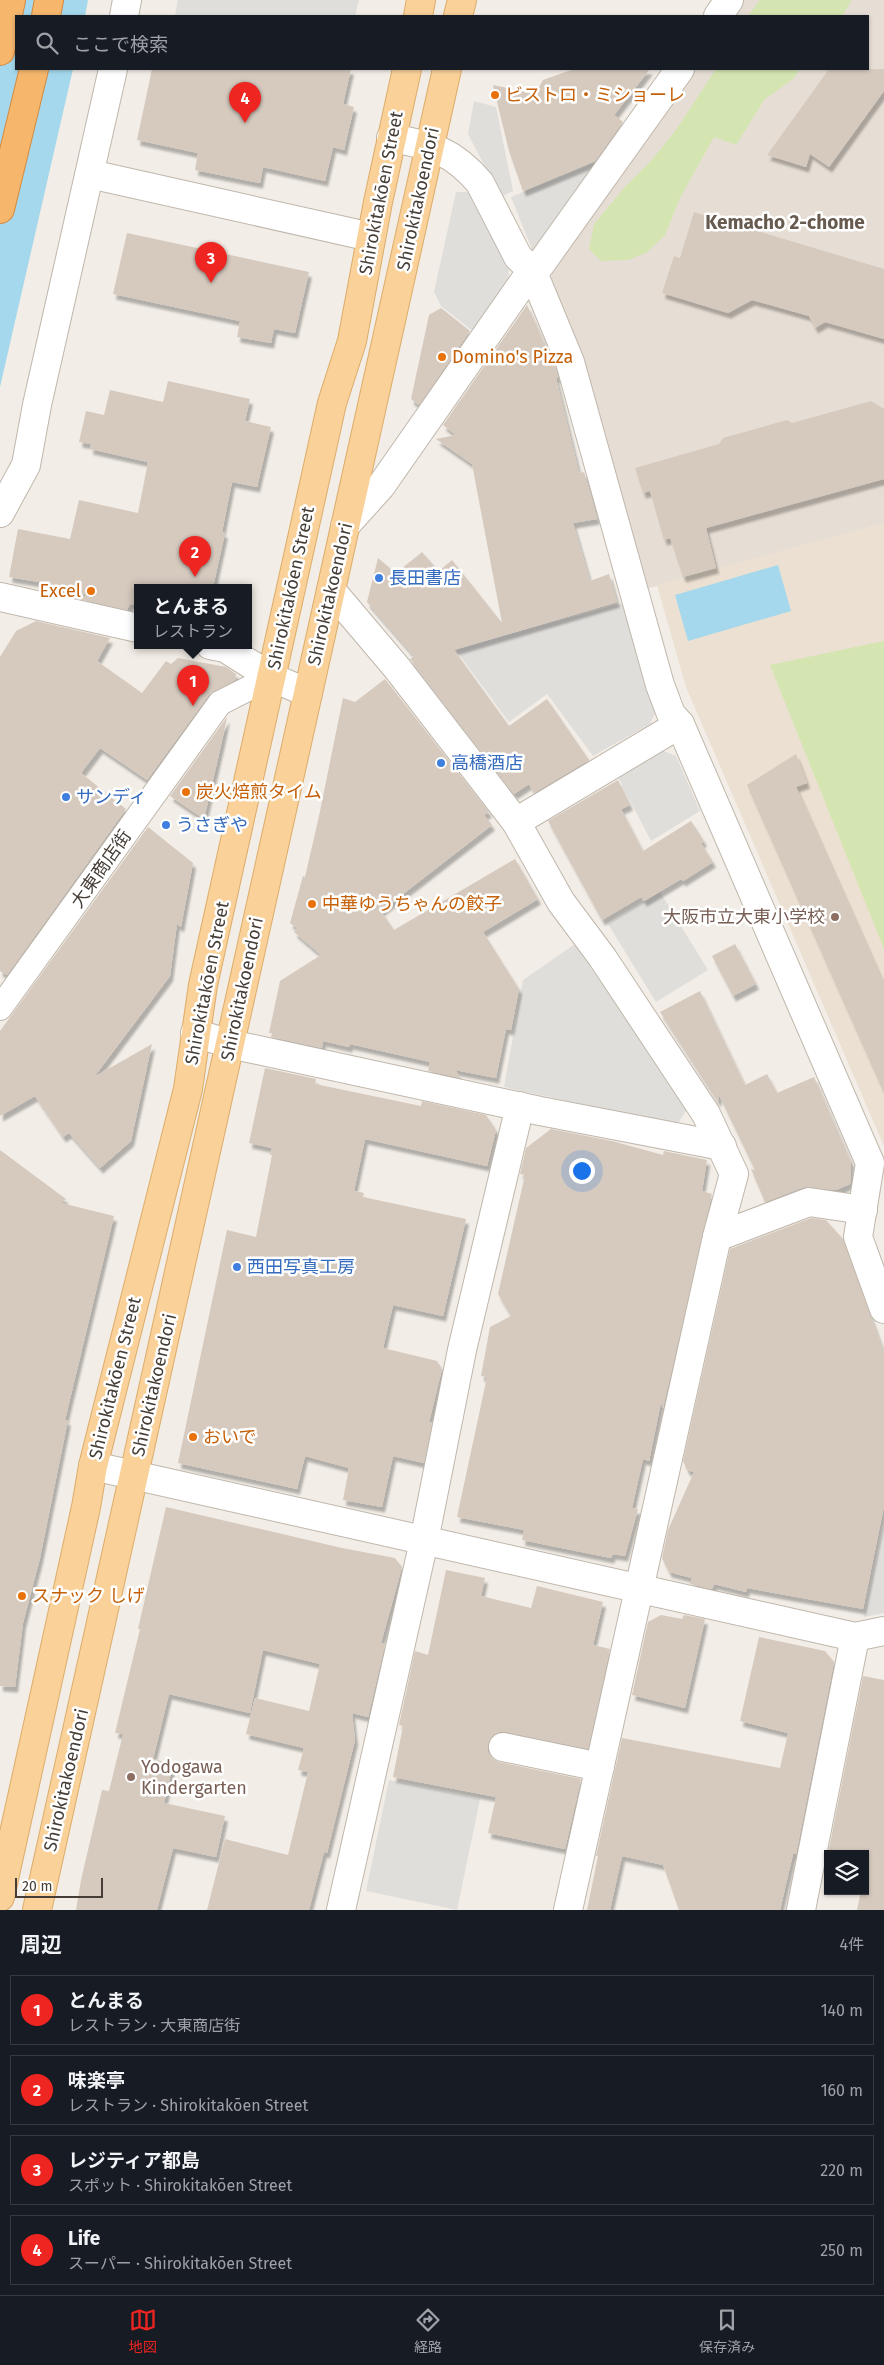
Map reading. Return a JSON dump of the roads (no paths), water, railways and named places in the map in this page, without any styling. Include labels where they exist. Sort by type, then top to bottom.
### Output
[{"type":"highway","points":[[0,51],[11,0]]},
{"type":"highway","points":[[46,15],[49,0]]},
{"type":"highway","points":[[0,209],[34,70]]},
{"type":"main road","points":[[418,15],[422,0]]},
{"type":"main road","points":[[458,15],[462,0]]},
{"type":"main road","name":"Shirokitakōen Street","points":[[0,1897],[86,1507],[93,1466],[188,1089],[203,985],[332,403],[352,341],[371,236],[406,70]]},
{"type":"main road","name":"Shirokitakoendori","points":[[37,1910],[446,70]]},
{"type":"street","points":[[124,15],[127,0]]},
{"type":"street","points":[[719,15],[729,0]]},
{"type":"street","points":[[0,513],[26,465],[30,451],[37,406],[112,70]]},
{"type":"street","points":[[346,526],[381,486],[532,270],[540,265],[679,70]]},
{"type":"street","points":[[391,138],[429,145],[453,158],[476,178],[518,257],[532,270],[570,362],[660,685],[671,714],[680,724],[870,1163],[858,1237],[884,1308]]},
{"type":"street","points":[[90,174],[371,236]]},
{"type":"street","points":[[331,590],[397,668],[516,822],[561,902],[602,957],[695,1097],[722,1146],[734,1174],[717,1237],[568,1910]]},
{"type":"street","points":[[0,597],[134,627]]},
{"type":"street","points":[[227,649],[272,677],[308,693]]},
{"type":"street","name":"大東商店街","points":[[0,1008],[220,703],[272,677]]},
{"type":"street","points":[[516,822],[680,724]]},
{"type":"street","points":[[195,1033],[230,1044],[520,1106],[722,1146]]},
{"type":"street","points":[[341,1910],[424,1541],[462,1350],[520,1106]]},
{"type":"street","points":[[717,1237],[809,1202],[862,1210]]},
{"type":"street","points":[[93,1466],[856,1637],[884,1631]]},
{"type":"street","points":[[802,1910],[856,1637]]},
{"type":"street","points":[[503,1747],[600,1767]]},
{"type":"water","points":[[0,0],[88,0],[85,15],[15,15],[15,70],[73,70],[0,387]]},
{"type":"water","points":[[778,565],[791,611],[688,641],[675,595]]},
{"type":"place","name":"ビストロ・ミショーレ","points":[[495,95]]},
{"type":"place","name":"Life","points":[[245,123]]},
{"type":"place","name":"レジティア都島","points":[[211,283]]},
{"type":"place","name":"Domino's Pizza","points":[[442,357]]},
{"type":"place","name":"味楽亭","points":[[195,577]]},
{"type":"place","name":"長田書店","points":[[379,578]]},
{"type":"place","name":"Excel","points":[[91,591]]},
{"type":"place","name":"とんまる","points":[[193,706]]},
{"type":"place","name":"高橋酒店","points":[[441,763]]},
{"type":"place","name":"炭火焙煎タイム","points":[[186,792]]},
{"type":"place","name":"サンディ","points":[[66,797]]},
{"type":"place","name":"うさぎや","points":[[166,825]]},
{"type":"place","name":"中華ゆうちゃんの餃子","points":[[312,904]]},
{"type":"place","name":"大阪市立大東小学校","points":[[835,917]]},
{"type":"place","name":"西田写真工房","points":[[237,1267]]},
{"type":"place","name":"おいで","points":[[193,1437]]},
{"type":"place","name":"スナック しげ","points":[[22,1596]]},
{"type":"place","name":"Yodogawa Kindergarten","points":[[131,1777]]},
{"type":"district","name":"Kemacho 2-chome","points":[[785,222]]}]
